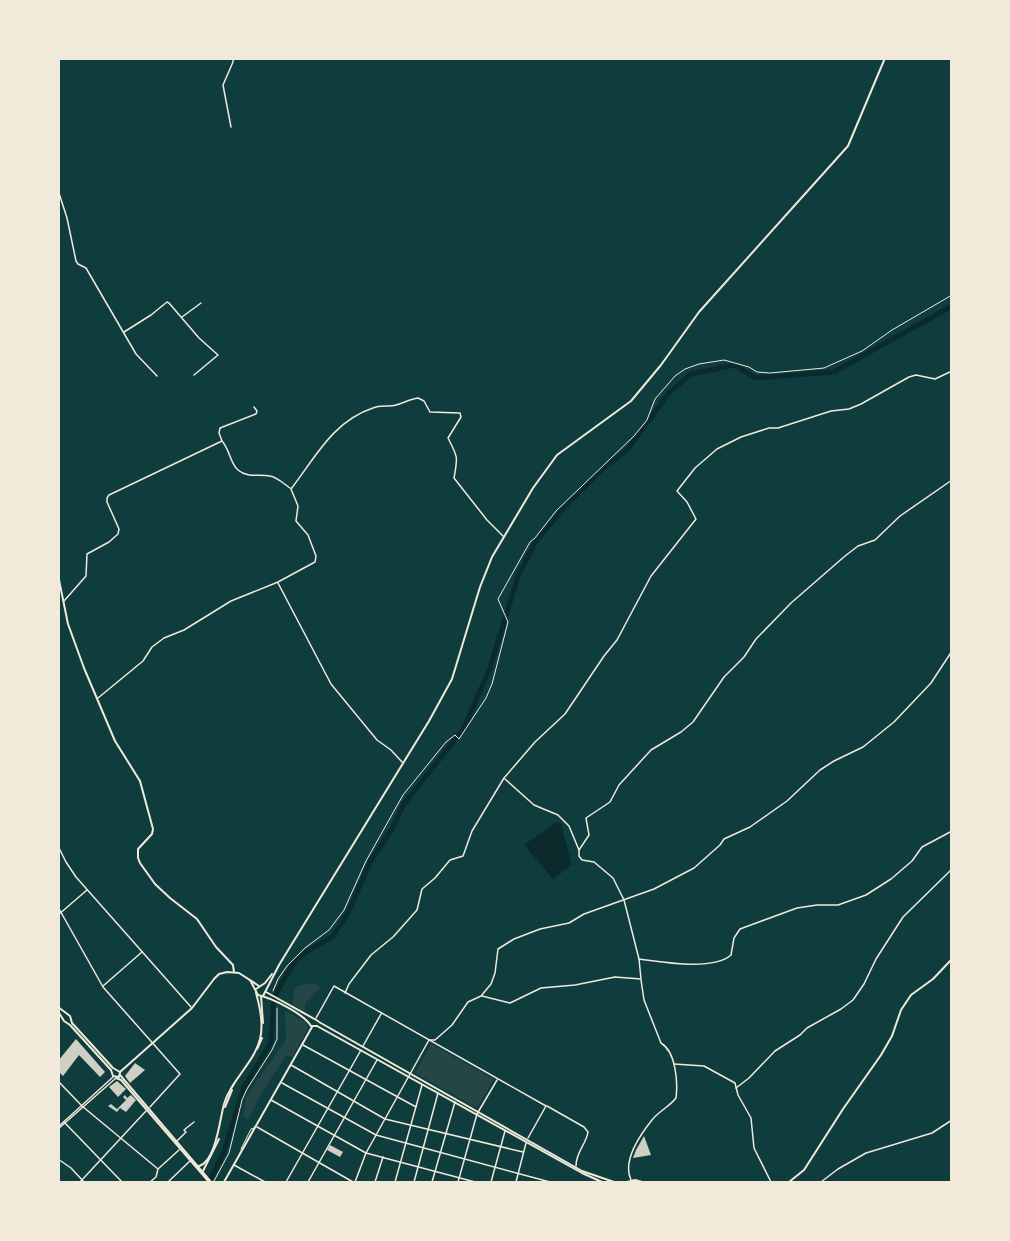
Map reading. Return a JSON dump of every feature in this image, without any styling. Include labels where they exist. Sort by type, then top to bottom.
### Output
[{"type":"main road","points":[[202,1171],[218,1141],[230,1092],[261,1041],[262,996],[452,679],[480,587],[492,557],[533,488],[557,455],[631,401],[661,365],[699,312],[848,146],[885,58]]},
{"type":"main road","points":[[58,575],[68,624],[97,699],[116,741],[140,781],[152,834],[138,849],[138,858],[155,884],[197,919],[216,947],[233,965],[234,972]]},
{"type":"main road","points":[[790,1182],[804,1170],[881,1054],[892,1036],[901,1010],[911,995],[933,979],[951,958]]},
{"type":"main road","points":[[256,991],[279,965]]},
{"type":"main road","points":[[114,1076],[192,1008],[214,979],[227,972],[234,972],[248,978],[378,1058],[478,1114]]},
{"type":"main road","points":[[248,978],[262,996],[309,1021],[312,1027]]},
{"type":"main road","points":[[199,1166],[204,1163],[216,1140],[229,1092],[260,1040],[261,1018],[256,991]]},
{"type":"main road","points":[[58,1009],[70,1016],[71,1020],[117,1069],[211,1182]]},
{"type":"main road","points":[[58,1009],[66,1023],[114,1076],[121,1080],[148,1109]]},
{"type":"main road","points":[[63,1017],[67,1015]]},
{"type":"main road","points":[[309,1021],[314,1018]]},
{"type":"main road","points":[[66,1023],[71,1020]]},
{"type":"main road","points":[[317,1026],[319,1022]]},
{"type":"main road","points":[[312,1027],[317,1026],[362,1048]]},
{"type":"main road","points":[[224,1182],[312,1027]]},
{"type":"main road","points":[[114,1076],[117,1069]]},
{"type":"main road","points":[[409,1075],[576,1168],[614,1182]]},
{"type":"main road","points":[[527,1141],[602,1182]]},
{"type":"main road","points":[[192,1160],[202,1171]]},
{"type":"main road","points":[[627,1182],[631,1180],[642,1182]]},
{"type":"street","points":[[231,127],[224,85],[233,58]]},
{"type":"street","points":[[58,190],[67,218],[76,261],[86,268],[136,354],[157,376]]},
{"type":"street","points":[[123,333],[167,302],[199,338],[218,355],[194,375]]},
{"type":"street","points":[[181,317],[201,303]]},
{"type":"street","points":[[345,993],[371,955],[393,937],[417,910],[422,889],[450,860],[463,856],[472,831],[504,778],[535,742],[565,714],[616,640],[651,576],[696,519],[687,502],[677,491],[695,468],[717,449],[751,434],[831,411],[849,409],[909,376],[935,379],[951,371]]},
{"type":"street","points":[[291,489],[318,451],[342,423],[375,407],[394,406],[418,398],[424,401],[430,412],[457,411],[461,414],[448,438],[457,456],[457,467],[453,478],[505,537]]},
{"type":"street","points":[[97,699],[143,662],[152,647],[164,638],[184,630],[231,601],[312,565],[316,559],[308,535],[296,520],[298,506],[291,489],[273,476],[241,472],[233,463],[222,441],[220,428],[256,414],[254,407]]},
{"type":"street","points":[[64,601],[86,576],[87,554],[109,542],[118,534],[119,528],[107,502],[109,495],[222,441]]},
{"type":"street","points":[[579,850],[589,835],[586,818],[610,802],[619,785],[651,750],[693,722],[724,677],[791,603],[858,546],[875,540],[900,516],[951,480]]},
{"type":"street","points":[[278,582],[331,684],[377,740],[403,763]]},
{"type":"street","points":[[429,1040],[435,1040],[452,1025],[468,1002],[481,996],[491,984],[498,949],[514,939],[540,929],[569,923],[584,914],[654,890],[694,868],[720,846],[724,839],[750,827],[787,801],[820,770],[863,747],[894,722],[932,683],[951,651]]},
{"type":"street","points":[[504,778],[534,805],[558,815],[569,826],[579,850],[579,856],[582,860],[594,862],[613,878],[624,900],[639,959],[644,1000],[661,1043],[666,1046],[677,1076],[676,1098],[653,1119],[635,1146],[628,1168],[631,1180]]},
{"type":"street","points":[[639,959],[686,963],[727,958],[732,952],[734,938],[740,929],[797,908],[838,905],[866,895],[891,879],[922,848],[951,831]]},
{"type":"street","points":[[58,846],[70,869],[192,1008]]},
{"type":"street","points":[[736,1088],[776,1051],[807,1028],[853,1000],[903,917],[951,869]]},
{"type":"street","points":[[58,915],[87,889]]},
{"type":"street","points":[[58,907],[103,987],[180,1074],[82,1182],[68,1165],[58,1160]]},
{"type":"street","points":[[103,987],[142,952]]},
{"type":"street","points":[[481,996],[510,1003],[540,988],[567,986],[615,977],[641,979]]},
{"type":"street","points":[[314,1018],[334,986],[584,1127],[588,1132],[578,1152],[576,1168]]},
{"type":"street","points":[[286,1182],[381,1013]]},
{"type":"street","points":[[256,1127],[354,1182],[366,1153],[429,1040]]},
{"type":"street","points":[[303,1044],[416,1107]]},
{"type":"street","points":[[309,1182],[378,1058]]},
{"type":"street","points":[[291,1065],[385,1119],[524,1152]]},
{"type":"street","points":[[673,1065],[704,1066],[735,1083],[738,1095],[752,1118],[754,1149],[771,1182]]},
{"type":"street","points":[[58,1128],[114,1076]]},
{"type":"street","points":[[458,1182],[478,1114],[497,1078]]},
{"type":"street","points":[[58,1081],[82,1106],[158,1169]]},
{"type":"street","points":[[281,1082],[376,1135],[550,1182]]},
{"type":"street","points":[[394,1182],[422,1084]]},
{"type":"street","points":[[414,1182],[438,1092]]},
{"type":"street","points":[[271,1100],[366,1153],[475,1182]]},
{"type":"street","points":[[432,1182],[455,1102]]},
{"type":"street","points":[[516,1182],[527,1141],[546,1106]]},
{"type":"street","points":[[821,1182],[866,1153],[932,1133],[951,1120]]},
{"type":"street","points":[[65,1122],[122,1182]]},
{"type":"street","points":[[176,1142],[186,1132],[184,1130],[194,1122]]},
{"type":"street","points":[[491,1182],[506,1129]]},
{"type":"street","points":[[150,1182],[156,1177],[158,1169],[182,1148]]},
{"type":"street","points":[[375,1182],[383,1157]]},
{"type":"street","points":[[168,1182],[192,1160]]},
{"type":"street","points":[[234,1165],[263,1182]]},
{"type":"path","points":[[273,991],[287,966],[305,948],[329,930],[344,910],[366,861],[403,795],[446,742],[455,735],[459,739],[486,698],[492,684],[508,622],[498,599],[530,542],[556,511],[634,436],[647,420],[655,399],[675,376],[699,364],[724,360],[749,367],[757,372],[824,368],[862,351],[951,295]]},
{"type":"path","points":[[211,1182],[229,1153],[242,1100],[247,1089],[277,1039],[279,1013],[277,1005]]},
{"type":"shaded area","points":[[556,822],[561,824],[572,865],[553,879],[524,845]]},
{"type":"shaded area","points":[[312,983],[321,987],[305,1003],[305,1015],[292,1007],[295,987]]},
{"type":"shaded area","points":[[285,1011],[306,1022],[308,1028],[292,1057],[286,1055],[261,1094],[248,1120],[243,1116],[247,1095],[286,1040]]},
{"type":"shaded area","points":[[431,1044],[494,1079],[477,1108],[415,1073]]},
{"type":"building","points":[[76,1039],[105,1072],[100,1077],[79,1055],[63,1076],[58,1071],[58,1061]]},
{"type":"building","points":[[135,1063],[145,1070],[130,1083],[125,1076]]},
{"type":"building","points":[[117,1081],[126,1089],[118,1097],[109,1087]]},
{"type":"building","points":[[125,1095],[127,1098],[131,1095],[136,1100],[126,1112],[120,1108],[117,1112],[108,1106],[111,1104],[117,1109],[126,1100],[123,1097]]},
{"type":"building","points":[[644,1136],[651,1155],[633,1158],[636,1150]]},
{"type":"building","points":[[330,1145],[343,1152],[340,1157],[327,1150]]},
{"type":"waterway","points":[[209,1182],[223,1154],[244,1087],[271,1042],[274,998],[278,990],[295,961],[333,936],[349,911],[370,862],[392,829],[404,804],[464,728],[490,668],[518,576],[536,541],[568,503],[605,467],[627,450],[669,393],[691,374],[735,365],[755,378],[834,372],[952,306]]}]
